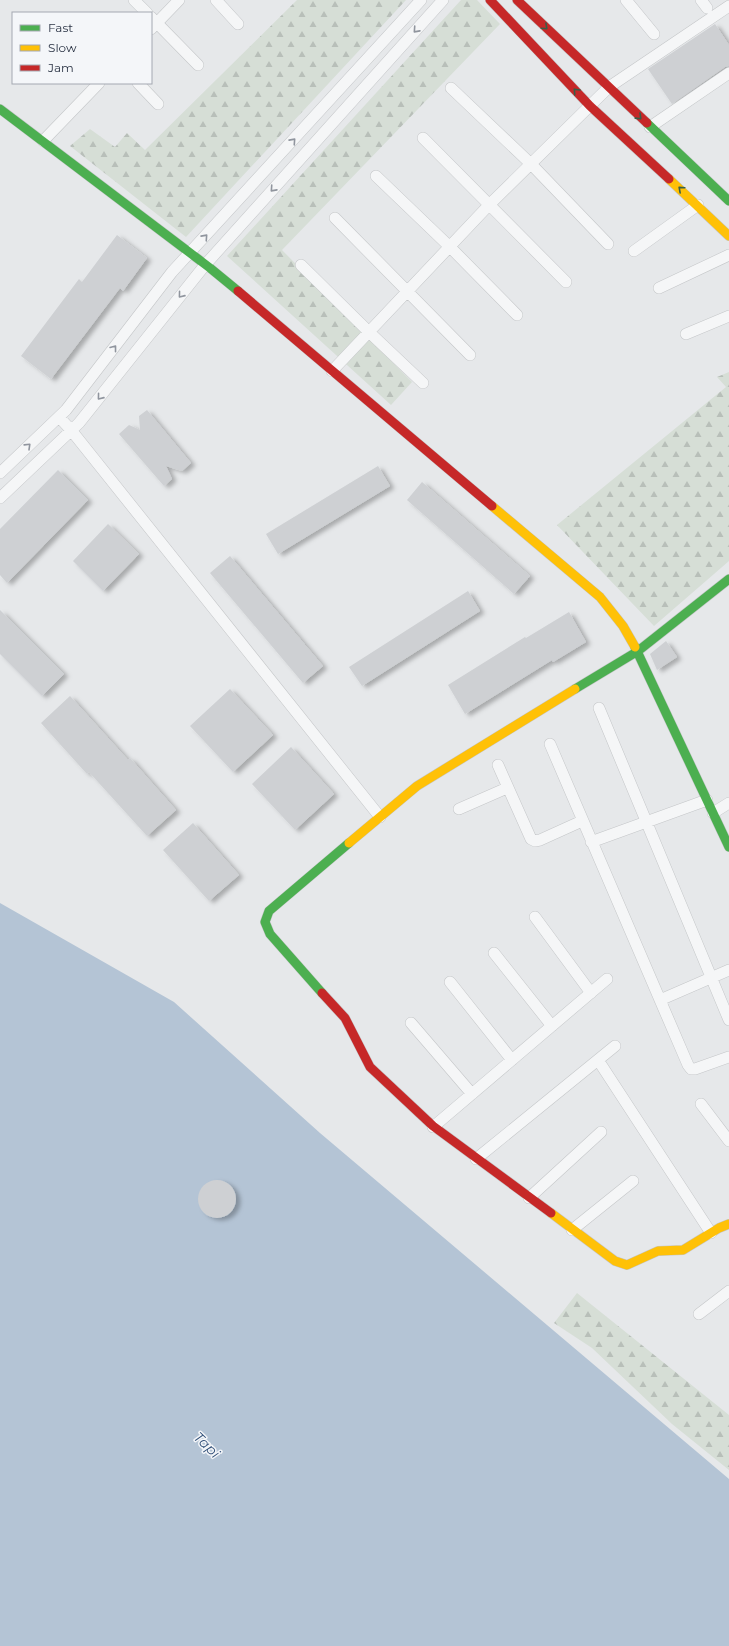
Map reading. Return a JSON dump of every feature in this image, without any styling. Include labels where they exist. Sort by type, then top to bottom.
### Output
[{"type":"street","points":[[134,0],[146,12]]},
{"type":"street","points":[[178,0],[153,23],[198,65]]},
{"type":"street","points":[[216,0],[238,24]]},
{"type":"street","points":[[0,472],[66,410],[172,272],[191,254],[421,0]]},
{"type":"street","points":[[0,498],[79,423],[205,265],[443,0]]},
{"type":"street","points":[[490,0],[590,106],[729,236]]},
{"type":"street","points":[[517,0],[729,202]]},
{"type":"street","points":[[626,0],[654,34]]},
{"type":"street","points":[[332,371],[489,205],[609,87],[729,6]]},
{"type":"street","points":[[650,127],[729,73]]},
{"type":"street","points":[[43,141],[98,84]]},
{"type":"street","points":[[139,84],[158,104]]},
{"type":"street","points":[[451,88],[531,164],[608,244]]},
{"type":"street","points":[[0,109],[205,265],[600,597],[623,626],[638,651],[729,847]]},
{"type":"street","points":[[423,138],[566,282]]},
{"type":"street","points":[[376,176],[450,247],[517,315]]},
{"type":"street","points":[[634,251],[698,206]]},
{"type":"street","points":[[335,218],[470,354]]},
{"type":"street","points":[[659,288],[729,256]]},
{"type":"street","points":[[302,265],[423,383]]},
{"type":"street","points":[[686,334],[729,316]]},
{"type":"street","points":[[58,416],[71,430],[380,818]]},
{"type":"street","points":[[729,579],[638,651],[417,786],[269,910],[265,922],[270,934],[345,1018],[370,1067],[433,1127],[615,1261],[627,1265],[658,1251],[683,1250],[729,1224]]},
{"type":"street","points":[[599,708],[729,1020]]},
{"type":"street","points":[[550,744],[688,1065],[691,1069],[699,1068],[729,1058]]},
{"type":"street","points":[[498,765],[531,839],[535,841],[540,840],[582,821]]},
{"type":"street","points":[[459,809],[507,788]]},
{"type":"street","points":[[591,842],[707,800]]},
{"type":"street","points":[[713,813],[729,803]]},
{"type":"street","points":[[535,918],[591,993]]},
{"type":"street","points":[[494,953],[552,1026]]},
{"type":"street","points":[[660,1000],[729,970]]},
{"type":"street","points":[[433,1127],[607,979]]},
{"type":"street","points":[[450,982],[512,1060]]},
{"type":"street","points":[[411,1022],[472,1094]]},
{"type":"street","points":[[476,1159],[615,1046]]},
{"type":"street","points":[[598,1060],[711,1233]]},
{"type":"street","points":[[701,1104],[729,1141]]},
{"type":"street","points":[[529,1198],[601,1132]]},
{"type":"street","points":[[572,1230],[633,1181]]},
{"type":"street","points":[[699,1314],[729,1291]]},
{"type":"green space","points":[[297,0],[406,0],[186,237],[70,146],[90,129],[115,147],[127,133],[145,150]]},
{"type":"green space","points":[[461,0],[477,0],[500,24],[282,250],[412,382],[391,405],[227,256]]},
{"type":"green space","points":[[729,372],[729,561],[654,626],[557,525],[726,387],[717,377]]},
{"type":"green space","points":[[577,1293],[729,1415],[729,1470],[672,1424],[592,1348],[554,1323]]},
{"type":"water","name":"Tapi","points":[[0,903],[174,1002],[320,1133],[729,1479],[729,1646],[0,1646]]},
{"type":"building","points":[[715,24],[729,45],[729,66],[725,67],[672,104],[648,69]]},
{"type":"building","points":[[117,235],[147,258],[123,291],[120,288],[51,379],[21,356],[79,279],[82,282]]},
{"type":"building","points":[[147,410],[191,463],[182,471],[166,466],[172,479],[164,486],[119,434],[129,425],[140,430],[139,416]]},
{"type":"building","points":[[378,466],[390,486],[278,554],[266,534]]},
{"type":"building","points":[[58,470],[88,500],[7,583],[0,575],[0,529]]},
{"type":"building","points":[[422,482],[530,576],[514,594],[407,500]]},
{"type":"building","points":[[108,524],[139,554],[103,591],[73,561]]},
{"type":"building","points":[[230,556],[323,666],[303,683],[210,573]]},
{"type":"building","points":[[468,591],[480,611],[362,686],[349,667]]},
{"type":"building","points":[[0,610],[64,674],[42,696],[0,654]]},
{"type":"building","points":[[569,612],[586,642],[553,662],[552,660],[465,714],[448,685],[525,637],[526,638]]},
{"type":"building","points":[[666,641],[677,657],[657,670],[650,654]]},
{"type":"building","points":[[230,689],[273,735],[233,772],[190,726]]},
{"type":"building","points":[[70,696],[128,760],[130,758],[176,810],[147,836],[89,772],[87,774],[41,723]]},
{"type":"building","points":[[291,747],[334,794],[295,830],[252,784]]},
{"type":"building","points":[[193,823],[239,875],[209,901],[163,850]]},
{"type":"building","points":[[213,1180],[221,1180],[231,1185],[235,1192],[235,1206],[231,1213],[221,1218],[213,1218],[203,1213],[201,1210],[198,1203],[198,1195],[203,1185],[206,1183]]},
{"type":"traffic: fast","points":[[0,109],[210,268],[238,291]]},
{"type":"traffic: fast","points":[[647,123],[729,201]]},
{"type":"traffic: fast","points":[[575,689],[638,651],[729,579]]},
{"type":"traffic: fast","points":[[635,647],[729,847]]},
{"type":"traffic: fast","points":[[322,993],[270,934],[265,922],[269,911],[349,843]]},
{"type":"traffic: slow","points":[[669,179],[729,236]]},
{"type":"traffic: slow","points":[[492,506],[600,597],[623,626],[635,647]]},
{"type":"traffic: slow","points":[[349,843],[417,786],[575,689]]},
{"type":"traffic: slow","points":[[551,1213],[615,1261],[627,1265],[658,1251],[683,1250],[719,1228],[729,1224]]},
{"type":"traffic: jam","points":[[490,0],[590,106],[669,179]]},
{"type":"traffic: jam","points":[[517,0],[647,123]]},
{"type":"traffic: jam","points":[[238,291],[492,506]]},
{"type":"traffic: jam","points":[[322,993],[345,1018],[370,1067],[433,1126],[551,1213]]}]
